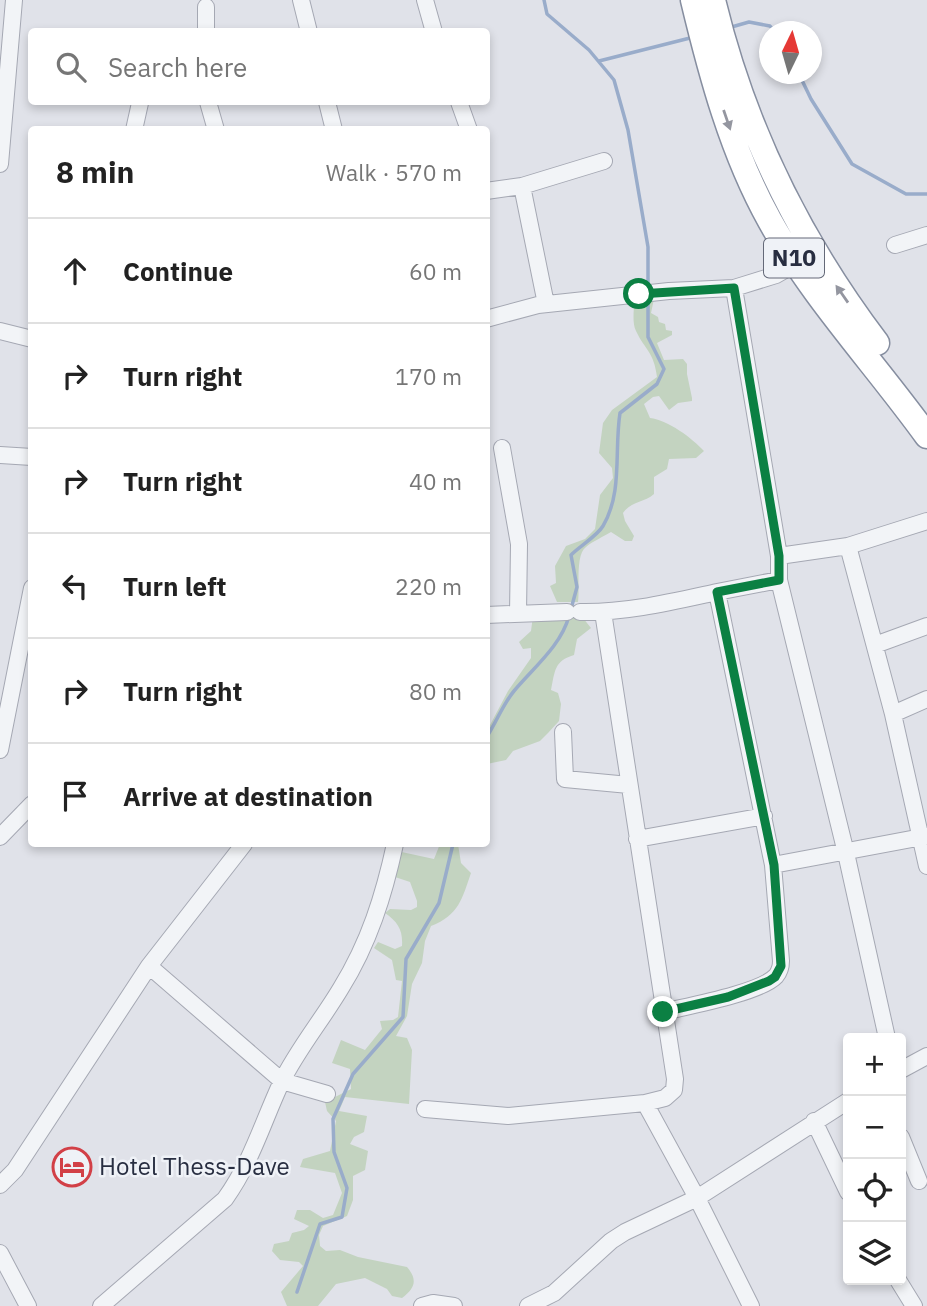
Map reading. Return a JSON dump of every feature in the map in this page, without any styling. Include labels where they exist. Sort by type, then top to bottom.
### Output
[{"type":"highway","name":"N10","points":[[705,9],[717,51],[796,220],[807,258],[864,338],[927,436]]},
{"type":"highway","name":"N10","points":[[864,338],[927,407]]},
{"type":"street","points":[[0,164],[14,0]]},
{"type":"street","points":[[301,0],[308,28]]},
{"type":"street","points":[[425,0],[433,28]]},
{"type":"street","points":[[206,7],[206,28]]},
{"type":"street","points":[[135,126],[140,105]]},
{"type":"street","points":[[209,105],[215,126]]},
{"type":"street","points":[[328,105],[333,126]]},
{"type":"street","points":[[460,105],[468,126]]},
{"type":"street","points":[[490,190],[522,186],[604,161]]},
{"type":"street","points":[[522,186],[546,304]]},
{"type":"street","points":[[895,245],[927,235]]},
{"type":"street","points":[[490,318],[546,304],[668,291],[734,288],[776,275],[807,258]]},
{"type":"street","points":[[734,288],[779,556],[779,580],[846,853],[886,1033]]},
{"type":"street","points":[[0,331],[28,338]]},
{"type":"street","points":[[502,448],[519,544],[518,613]]},
{"type":"street","points":[[0,455],[28,457]]},
{"type":"street","points":[[779,556],[848,546],[927,520]]},
{"type":"street","points":[[848,546],[924,837],[927,866]]},
{"type":"street","points":[[490,615],[603,612],[650,606],[779,580]]},
{"type":"street","points":[[663,1012],[728,997],[775,977],[781,961],[774,865],[717,592]]},
{"type":"street","points":[[0,750],[28,608]]},
{"type":"street","points":[[425,1109],[508,1115],[645,1103],[671,1094],[675,1085],[603,612]]},
{"type":"street","points":[[874,645],[927,626]]},
{"type":"street","points":[[893,714],[927,699]]},
{"type":"street","points":[[563,732],[565,779],[629,785]]},
{"type":"street","points":[[0,837],[28,808]]},
{"type":"street","points":[[637,839],[764,816]]},
{"type":"street","points":[[774,865],[924,837]]},
{"type":"street","points":[[0,1185],[15,1170],[149,965],[242,847]]},
{"type":"street","points":[[101,1306],[225,1199],[255,1149],[282,1081],[358,958],[376,917],[394,847]]},
{"type":"street","points":[[149,965],[282,1081],[327,1094]]},
{"type":"street","points":[[906,1067],[927,1056]]},
{"type":"street","points":[[645,1103],[697,1198],[751,1306]]},
{"type":"street","points":[[528,1306],[559,1299],[611,1241],[697,1198],[843,1104]]},
{"type":"street","points":[[814,1121],[843,1182]]},
{"type":"street","points":[[906,1149],[919,1181]]},
{"type":"street","points":[[0,1253],[28,1306]]},
{"type":"street","points":[[901,1285],[914,1306]]},
{"type":"street","points":[[422,1306],[433,1303],[454,1306]]},
{"type":"green space","points":[[654,299],[651,313],[658,317],[659,322],[665,324],[666,330],[672,331],[672,335],[657,343],[664,360],[683,359],[687,364],[692,401],[678,403],[669,410],[659,396],[644,404],[650,418],[679,430],[704,451],[696,458],[669,459],[667,469],[654,477],[654,494],[630,506],[623,513],[634,536],[632,541],[625,541],[611,532],[586,547],[580,557],[578,602],[557,602],[550,586],[556,583],[555,566],[566,546],[585,539],[595,529],[600,495],[613,478],[612,468],[599,453],[603,423],[612,410],[657,377],[654,362],[636,331],[634,321],[634,302]]},
{"type":"green space","points":[[533,616],[583,618],[591,628],[577,639],[574,655],[563,660],[555,672],[551,690],[558,693],[561,704],[559,721],[540,741],[513,751],[506,760],[490,763],[490,725],[508,691],[531,658],[531,648],[523,649],[519,642],[531,631]]},
{"type":"green space","points":[[439,847],[458,847],[461,863],[471,873],[454,911],[431,926],[425,941],[422,963],[412,984],[407,1016],[396,1036],[407,1038],[412,1050],[409,1104],[345,1097],[339,1111],[367,1116],[364,1132],[354,1137],[350,1144],[368,1151],[365,1170],[353,1176],[353,1200],[347,1216],[323,1226],[319,1235],[320,1246],[326,1251],[340,1250],[358,1257],[407,1267],[413,1276],[414,1284],[402,1298],[392,1296],[387,1289],[365,1278],[336,1284],[318,1306],[287,1306],[281,1292],[303,1266],[299,1262],[280,1260],[272,1251],[274,1244],[289,1241],[292,1233],[309,1226],[294,1219],[297,1210],[310,1210],[323,1218],[333,1215],[342,1193],[335,1173],[300,1167],[303,1159],[330,1151],[336,1121],[327,1111],[325,1102],[351,1089],[350,1069],[332,1063],[341,1040],[365,1050],[382,1029],[380,1021],[398,1017],[402,981],[396,980],[392,960],[374,948],[378,942],[395,949],[402,946],[399,927],[385,913],[390,909],[411,910],[417,907],[410,882],[392,876],[397,851],[434,859]]},
{"type":"waterway","points":[[544,0],[547,14],[589,50],[614,80],[628,130],[648,247],[648,290]]},
{"type":"waterway","points":[[728,28],[749,22],[759,24]]},
{"type":"waterway","points":[[599,61],[694,37]]},
{"type":"waterway","points":[[804,84],[852,164],[906,194],[927,194]]},
{"type":"waterway","points":[[571,609],[577,587],[571,555],[600,530],[613,499],[620,413],[657,384],[664,369],[648,337],[648,298]]},
{"type":"waterway","points":[[490,731],[510,696],[560,637],[569,616]]},
{"type":"waterway","points":[[297,1292],[320,1224],[342,1217],[347,1188],[334,1152],[333,1119],[353,1074],[403,1017],[406,959],[439,903],[452,847]]},
{"type":"place","name":"Hotel Thess-Dave","points":[[72,1167]]},
{"type":"route","points":[[639,294],[734,288],[779,556],[779,580],[717,592],[774,865],[781,966],[779,972],[769,981],[728,997],[663,1012]]}]
